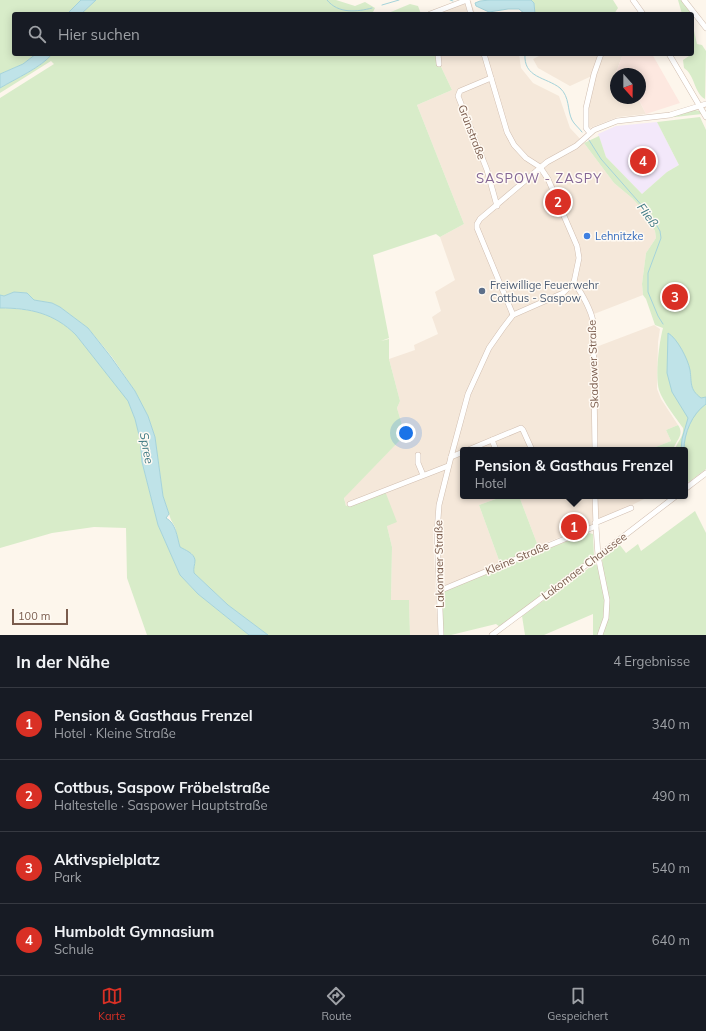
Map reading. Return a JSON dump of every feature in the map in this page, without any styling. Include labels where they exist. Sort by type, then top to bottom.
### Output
[{"type":"street","points":[[435,12],[467,0],[470,12]]},
{"type":"street","points":[[633,0],[642,12]]},
{"type":"street","points":[[684,0],[693,12]]},
{"type":"street","points":[[694,13],[706,28]]},
{"type":"street","points":[[438,56],[439,64]]},
{"type":"street","points":[[485,56],[507,132],[514,145],[526,158],[540,167],[548,179],[577,246],[579,258],[574,282]]},
{"type":"street","points":[[590,133],[586,128],[586,108],[594,74],[600,56]]},
{"type":"street","points":[[670,56],[706,117]]},
{"type":"street","name":"Grünstraße","points":[[491,78],[460,91],[458,96],[487,170],[496,206]]},
{"type":"street","points":[[513,315],[477,228],[477,224],[480,219],[540,167],[576,146],[594,130],[617,121],[670,115],[706,104]]},
{"type":"street","name":"Lakomaer Straße","points":[[441,635],[437,533],[439,505],[450,457],[468,394],[489,348],[502,328],[513,315],[563,293],[574,282]]},
{"type":"street","name":"Skadower Straße","points":[[574,282],[584,297],[593,321],[595,447]]},
{"type":"street","points":[[475,447],[520,428],[523,430],[531,447]]},
{"type":"street","points":[[492,440],[495,447]]},
{"type":"street","points":[[450,457],[460,453]]},
{"type":"street","points":[[418,454],[418,463],[423,475]]},
{"type":"street","points":[[350,504],[448,466]]},
{"type":"street","points":[[688,487],[706,473]]},
{"type":"street","points":[[595,499],[598,556],[607,600],[606,618],[600,635]]},
{"type":"street","name":"Lakomaer Chaussee","points":[[492,635],[672,499]]},
{"type":"street","name":"Kleine Straße","points":[[439,591],[631,508]]},
{"type":"shaded area","points":[[471,1],[474,12],[441,12]]},
{"type":"shaded area","points":[[436,56],[519,56],[521,68],[533,83],[559,96],[570,128],[584,143],[614,183],[632,198],[644,211],[655,231],[656,238],[646,253],[642,284],[643,295],[594,314],[578,282],[571,282],[554,295],[508,317],[486,349],[467,391],[445,470],[436,511],[433,536],[438,635],[410,635],[409,600],[391,600],[392,547],[387,526],[385,491],[346,506],[344,497],[405,435],[397,408],[400,401],[389,359],[415,350],[414,345],[438,334],[432,317],[441,311],[435,292],[455,280],[440,237],[464,224],[417,105],[452,90]]},
{"type":"shaded area","points":[[539,56],[622,56],[618,68],[610,68],[610,104],[641,104],[646,114],[618,117],[590,128],[588,125],[587,109],[594,75],[570,86],[538,68],[533,59]]},
{"type":"shaded area","points":[[622,56],[653,56],[680,103],[646,114],[641,104],[646,104],[646,68],[618,68]]},
{"type":"shaded area","points":[[657,122],[679,165],[667,172],[642,194],[606,157],[598,134],[616,126]]},
{"type":"shaded area","points":[[573,287],[575,288],[582,299],[590,319],[592,349],[592,447],[460,447],[460,499],[496,499],[479,505],[500,563],[441,588],[438,533],[441,505],[463,416],[470,394],[491,350],[506,327],[515,317],[556,299]]},
{"type":"shaded area","points":[[654,325],[660,329],[658,342],[657,389],[661,399],[678,425],[666,430],[671,441],[656,447],[597,447],[596,347]]},
{"type":"shaded area","points":[[520,499],[593,499],[593,524],[538,546]]},
{"type":"shaded area","points":[[597,499],[644,499],[598,522]]},
{"type":"green space","points":[[0,0],[81,0],[69,12],[12,12],[12,56],[33,56],[23,64],[0,74]]},
{"type":"green space","points":[[96,0],[336,0],[355,6],[365,2],[375,8],[373,12],[83,12]]},
{"type":"green space","points":[[531,0],[613,0],[618,8],[615,12],[535,12],[534,3]]},
{"type":"green space","points":[[678,0],[682,0],[690,12],[681,12]]},
{"type":"green space","points":[[410,4],[418,6],[420,12],[391,12]]},
{"type":"green space","points":[[694,31],[697,44],[702,45],[706,51],[705,99],[699,93],[688,71],[684,68],[683,60],[689,56],[694,56]]},
{"type":"green space","points":[[50,56],[436,56],[452,90],[417,105],[464,224],[440,237],[436,234],[373,255],[389,338],[381,341],[389,339],[389,359],[400,401],[397,408],[405,435],[344,498],[346,506],[385,491],[397,522],[387,526],[392,547],[391,600],[409,600],[410,635],[268,635],[228,605],[194,573],[195,560],[193,555],[180,547],[175,527],[171,520],[163,496],[155,437],[148,416],[135,391],[112,357],[88,328],[60,307],[52,303],[34,300],[27,293],[14,292],[4,296],[0,295],[0,98],[54,64],[51,61],[0,93],[0,88],[35,69]]},
{"type":"green space","points":[[695,110],[702,114],[666,118]]},
{"type":"green space","points":[[700,117],[706,130],[706,469],[689,482],[688,447],[676,447],[683,428],[663,400],[659,390],[657,377],[658,359],[663,328],[655,325],[646,299],[643,295],[642,284],[646,253],[656,238],[655,231],[644,211],[632,198],[614,183],[584,143],[599,136],[606,157],[642,194],[667,172],[679,165],[657,122]]},
{"type":"green space","points":[[0,308],[32,311],[41,313],[59,321],[76,335],[128,400],[140,439],[142,462],[158,525],[180,575],[198,594],[249,635],[147,635],[127,578],[126,528],[94,527],[52,533],[0,548]]},
{"type":"green space","points":[[678,425],[680,429],[681,432],[674,447],[656,447],[671,441],[666,430]]},
{"type":"green space","points":[[496,499],[520,499],[538,546],[536,553],[589,533],[593,534],[594,557],[500,627],[496,624],[451,635],[443,635],[441,588],[500,563],[479,505]]},
{"type":"green space","points":[[695,511],[706,533],[706,635],[593,635],[593,614],[544,635],[525,635],[522,616],[593,565],[595,564],[599,567],[603,565],[601,556],[619,544],[626,553],[638,544],[641,551]]},
{"type":"water","points":[[81,0],[96,0],[83,12],[69,12]]},
{"type":"water","points":[[531,0],[534,3],[535,12],[523,12],[519,9],[508,9],[489,12],[476,6],[475,3],[480,1]]},
{"type":"water","points":[[33,56],[50,56],[42,64],[0,88],[0,74],[23,64]]},
{"type":"water","name":"Spree","points":[[14,292],[27,293],[34,300],[52,303],[60,307],[88,328],[111,357],[135,391],[148,416],[155,437],[163,496],[169,514],[166,518],[174,527],[180,547],[193,555],[195,560],[194,573],[228,605],[268,635],[249,635],[198,594],[180,575],[158,525],[142,462],[140,439],[135,419],[128,401],[76,335],[68,328],[41,313],[21,309],[0,308],[0,295],[4,296]]},
{"type":"water","points":[[668,333],[675,339],[685,355],[689,365],[694,392],[701,398],[706,397],[706,404],[693,418],[690,424],[685,437],[684,447],[681,447],[682,439],[688,418],[672,392],[667,373]]},
{"type":"waterway","points":[[327,0],[331,5],[342,10],[354,11],[372,8]]},
{"type":"waterway","points":[[382,5],[399,0]]},
{"type":"waterway","name":"Fließ","points":[[525,56],[525,62],[528,68],[536,76],[560,88],[567,99],[572,120],[582,132]]},
{"type":"waterway","name":"Fließ","points":[[589,140],[601,159],[652,217],[660,231],[661,238],[648,273],[648,292],[663,324]]},
{"type":"place","name":"Humboldt Gymnasium","points":[[643,161]]},
{"type":"place","name":"Cottbus, Saspow Fröbelstraße","points":[[558,202]]},
{"type":"place","name":"Lehnitzke","points":[[587,236]]},
{"type":"place","name":"Freiwillige Feuerwehr Cottbus - Saspow","points":[[482,291]]},
{"type":"place","name":"Aktivspielplatz","points":[[675,297]]},
{"type":"place","name":"Pension & Gasthaus Frenzel","points":[[574,527]]},
{"type":"district","name":"SASPOW - ZASPY","points":[[539,178]]}]
